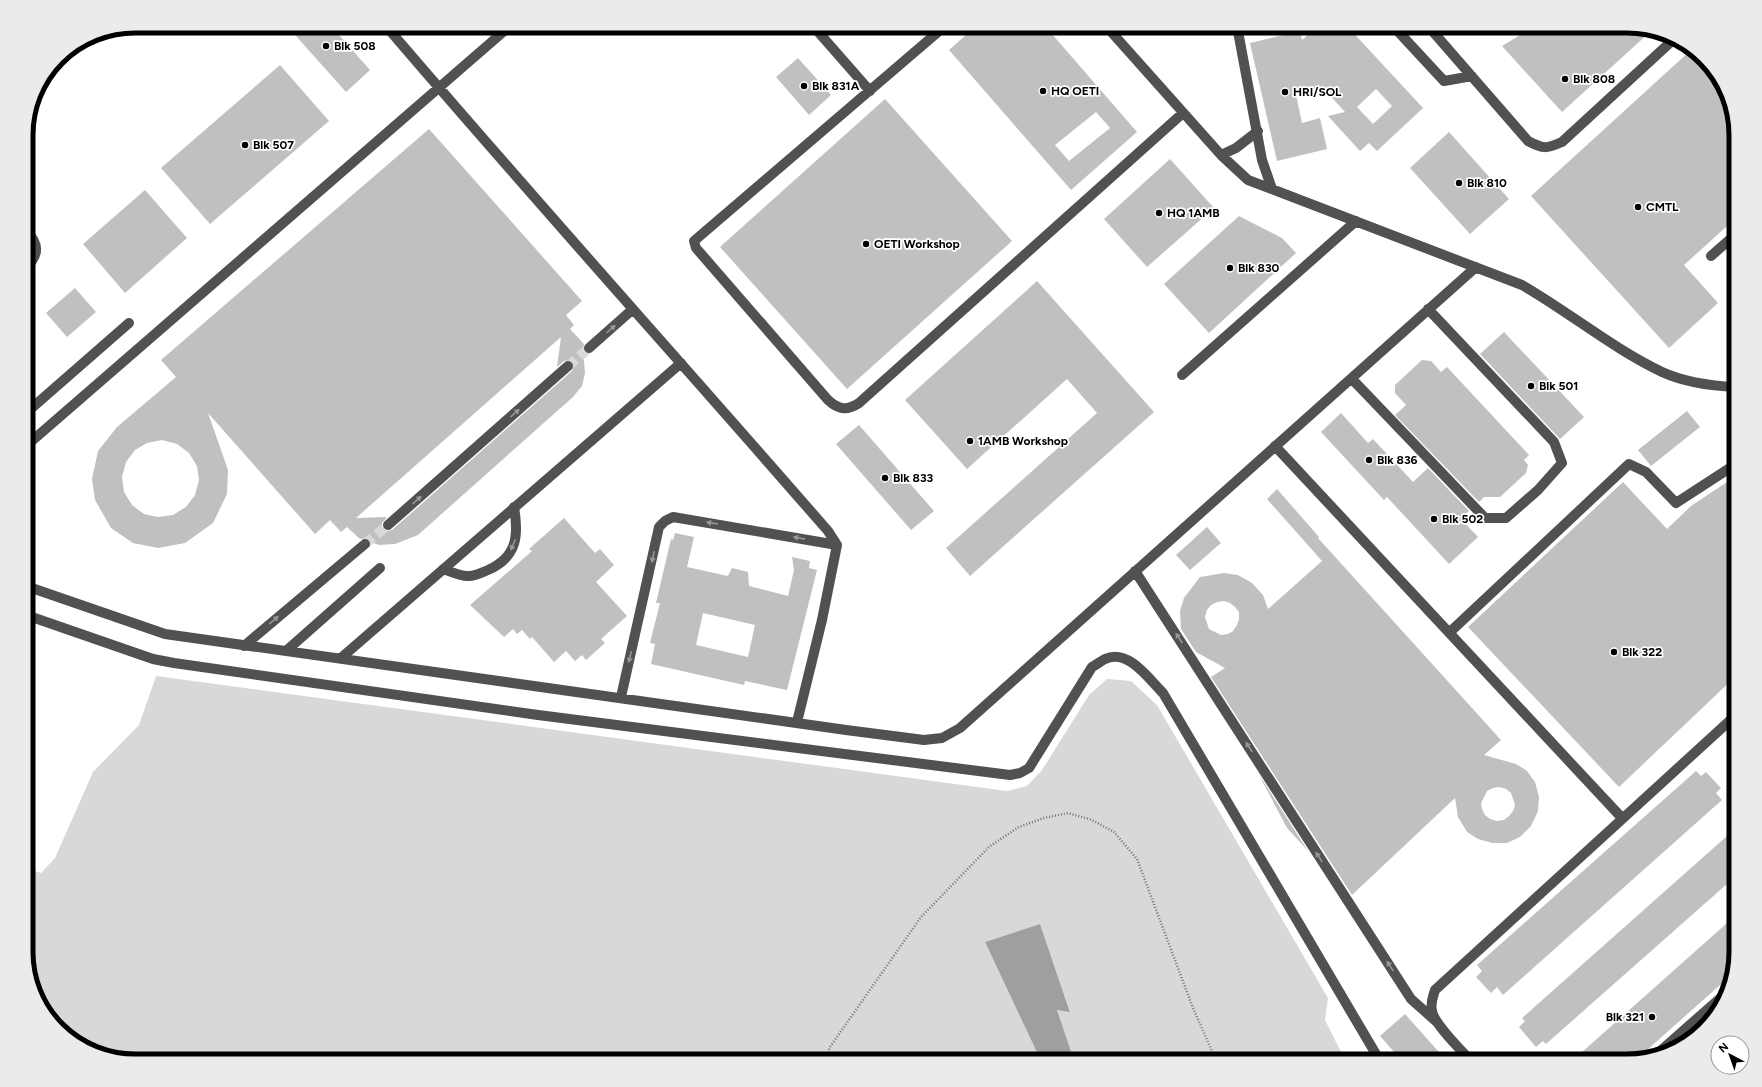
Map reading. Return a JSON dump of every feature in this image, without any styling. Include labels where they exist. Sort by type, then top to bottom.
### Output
[{"type":"lane","points":[[392,33],[828,531],[837,546],[822,620],[797,722]]},
{"type":"lane","points":[[33,440],[502,33]]},
{"type":"lane","points":[[819,33],[870,91]]},
{"type":"lane","points":[[937,33],[694,242],[696,248],[828,400],[840,409],[846,409],[859,403],[1183,113]]},
{"type":"lane","points":[[1112,33],[1221,155],[1248,180],[1528,288],[1620,349],[1663,372],[1709,386],[1729,387]]},
{"type":"lane","points":[[1238,33],[1258,131],[1262,160],[1272,189]]},
{"type":"lane","points":[[1400,33],[1444,81],[1472,76]]},
{"type":"lane","points":[[1434,33],[1528,141],[1540,148],[1550,147],[1562,142],[1670,43]]},
{"type":"lane","points":[[1221,155],[1236,148],[1258,131]]},
{"type":"lane","points":[[1182,375],[1356,221]]},
{"type":"lane","points":[[33,238],[37,247],[33,261]]},
{"type":"lane","points":[[1711,256],[1729,240]]},
{"type":"lane","points":[[33,588],[165,634],[924,740],[942,738],[960,728],[1476,267]]},
{"type":"lane","points":[[1352,379],[1485,518],[1506,518],[1538,490],[1562,463],[1554,442],[1428,309]]},
{"type":"lane","points":[[589,348],[633,310]]},
{"type":"lane","points":[[33,407],[129,323]]},
{"type":"lane","points":[[340,658],[681,363]]},
{"type":"lane","points":[[388,526],[568,366]]},
{"type":"lane","points":[[1275,446],[1622,818]]},
{"type":"lane","points":[[1450,632],[1629,464],[1646,472],[1676,503],[1729,469]]},
{"type":"lane","points":[[443,569],[466,576],[477,575],[501,562],[514,546],[517,525],[514,507]]},
{"type":"lane","points":[[621,697],[659,527],[665,521],[673,517],[837,546]]},
{"type":"lane","points":[[244,646],[365,544]]},
{"type":"lane","points":[[286,651],[380,568]]},
{"type":"lane","points":[[1135,571],[1411,999],[1438,1023],[1465,1054]]},
{"type":"lane","points":[[33,617],[153,659],[174,664],[538,715],[1010,775],[1020,773],[1029,768],[1092,667],[1106,658],[1119,656],[1135,665],[1163,693],[1376,1054]]},
{"type":"lane","points":[[1438,1023],[1432,1013],[1431,1002],[1436,990],[1622,818],[1729,722]]},
{"type":"lane","points":[[1666,1046],[1715,1003]]},
{"type":"path","points":[[828,1054],[830,1047],[926,911],[990,846],[1019,827],[1044,818],[1068,813],[1092,820],[1114,832],[1137,859],[1193,1008],[1214,1054]]},
{"type":"shaded area","points":[[156,676],[1007,791],[1027,786],[1042,770],[1089,695],[1107,679],[1131,681],[1157,705],[1328,998],[1325,1020],[1342,1054],[1072,1054],[1057,1010],[1070,1011],[1040,924],[985,942],[1038,1054],[135,1054],[109,1051],[84,1040],[63,1024],[50,1009],[38,985],[33,959],[33,870],[41,873],[55,858],[93,772],[139,725]]},
{"type":"shaded area","points":[[1040,924],[1070,1012],[1057,1010],[1072,1054],[1038,1054],[985,942]]},
{"type":"building","name":"Blk 508","points":[[293,33],[337,33],[370,70],[346,92]]},
{"type":"building","name":"HQ OETI","points":[[968,33],[1051,33],[1137,132],[1071,190],[949,50]],"holes":[[[1096,112],[1110,128],[1069,161],[1055,145]]]},
{"type":"building","name":"HRI/SOL","points":[[1292,33],[1300,33],[1302,40],[1310,33],[1353,33],[1423,108],[1377,151],[1369,143],[1360,151],[1328,116],[1345,112],[1324,89],[1296,95],[1302,123],[1320,118],[1327,149],[1277,161],[1250,43]],"holes":[[[1376,89],[1392,106],[1373,124],[1357,107]]]},
{"type":"building","name":"Blk 808","points":[[1523,33],[1627,33],[1647,35],[1562,112],[1502,46]]},
{"type":"building","name":"CMTL","points":[[1688,53],[1708,73],[1724,102],[1729,128],[1729,224],[1684,265],[1718,303],[1669,348],[1531,196]]},
{"type":"building","name":"Blk 831A","points":[[798,58],[831,95],[809,115],[776,77]]},
{"type":"building","name":"Blk 507","points":[[280,65],[329,121],[210,224],[161,168]]},
{"type":"building","name":"OETI Workshop","points":[[885,99],[1012,241],[847,389],[720,247]]},
{"type":"building","points":[[429,129],[582,301],[566,315],[574,325],[570,329],[584,344],[585,373],[582,386],[573,397],[418,535],[395,544],[379,545],[371,542],[367,538],[360,539],[347,527],[341,532],[330,520],[315,534],[208,413],[228,470],[227,494],[213,523],[185,543],[158,548],[133,543],[111,528],[95,500],[92,479],[98,451],[117,427],[176,377],[161,360]],"holes":[[[561,337],[557,367],[564,361],[570,360],[574,364],[572,371],[392,530],[386,531],[382,527],[382,523],[387,517],[356,518]],[[162,440],[177,444],[189,453],[197,466],[199,480],[195,495],[186,507],[173,515],[158,517],[144,514],[132,505],[124,492],[122,477],[126,462],[135,450],[147,443]]]},
{"type":"building","name":"Blk 810","points":[[1449,132],[1509,199],[1470,234],[1410,168]]},
{"type":"building","name":"HQ 1AMB","points":[[1170,159],[1214,208],[1147,267],[1104,219]]},
{"type":"building","points":[[145,190],[187,238],[125,293],[83,244]]},
{"type":"building","name":"Blk 830","points":[[1239,216],[1282,238],[1296,253],[1209,333],[1164,284]]},
{"type":"building","name":"1AMB Workshop","points":[[1037,281],[1154,412],[970,576],[946,548],[1097,413],[1067,379],[967,469],[905,400]]},
{"type":"building","points":[[75,288],[96,312],[67,337],[46,313]]},
{"type":"building","name":"Blk 501","points":[[1504,332],[1584,417],[1560,439],[1480,354]]},
{"type":"building","points":[[1422,360],[1431,361],[1441,372],[1447,367],[1529,455],[1524,460],[1528,465],[1526,473],[1500,497],[1484,497],[1479,502],[1395,415],[1406,405],[1395,393],[1395,385]]},
{"type":"building","points":[[1687,411],[1700,427],[1651,466],[1638,450]]},
{"type":"building","points":[[1341,413],[1368,443],[1373,439],[1413,482],[1428,468],[1469,511],[1461,519],[1478,537],[1449,564],[1387,497],[1384,500],[1321,432]]},
{"type":"building","name":"Blk 833","points":[[859,425],[934,511],[911,530],[836,444]]},
{"type":"building","name":"Blk 322","points":[[1729,481],[1729,683],[1619,787],[1468,627],[1623,482],[1667,529],[1691,506]]},
{"type":"building","points":[[1277,489],[1319,537],[1318,538],[1501,740],[1484,755],[1516,764],[1527,771],[1535,782],[1539,797],[1538,811],[1531,826],[1520,837],[1507,843],[1492,843],[1478,839],[1467,832],[1458,817],[1455,798],[1352,895],[1211,677],[1225,668],[1196,652],[1181,629],[1180,611],[1184,598],[1200,577],[1224,573],[1238,575],[1252,583],[1263,595],[1268,609],[1322,561],[1267,499]],"holes":[[[1224,601],[1235,607],[1239,612],[1239,619],[1233,631],[1228,634],[1221,635],[1209,629],[1205,617],[1207,610],[1211,605]],[[1499,787],[1506,789],[1511,793],[1515,805],[1509,816],[1504,820],[1497,821],[1490,819],[1485,815],[1481,803],[1487,791]]]},
{"type":"building","points":[[564,518],[595,553],[600,549],[614,565],[596,582],[627,616],[601,639],[605,643],[586,660],[582,655],[575,661],[566,651],[554,662],[532,637],[530,639],[522,630],[517,634],[513,629],[504,637],[470,605],[532,551],[529,549]]},
{"type":"building","points":[[1207,527],[1221,543],[1190,570],[1176,555]]},
{"type":"building","points":[[675,533],[694,537],[687,567],[728,576],[732,568],[748,572],[749,586],[788,596],[794,570],[792,557],[810,561],[809,568],[817,570],[787,690],[745,681],[744,685],[651,664],[655,644],[650,643],[660,603],[656,603],[671,539],[673,540]],"holes":[[[703,613],[755,625],[748,657],[696,645]]]},
{"type":"building","points":[[1696,771],[1701,776],[1706,772],[1721,788],[1716,793],[1722,800],[1503,995],[1497,987],[1491,993],[1476,977],[1482,971],[1477,965]]},
{"type":"building","points":[[1258,773],[1308,851],[1287,828]]},
{"type":"building","points":[[1729,834],[1729,882],[1546,1044],[1543,1041],[1536,1047],[1519,1027],[1525,1021],[1522,1018]]},
{"type":"building","name":"Blk 321","points":[[1729,921],[1729,952],[1725,981],[1644,1052],[1627,1054],[1580,1054]]},
{"type":"building","points":[[1405,1014],[1441,1054],[1396,1054],[1380,1036]]},
{"type":"tunnel","points":[[568,366],[589,348]]},
{"type":"tunnel","points":[[365,544],[388,525]]},
{"type":"place","name":"Blk 508","points":[[326,46]]},
{"type":"place","name":"Blk 808","points":[[1565,79]]},
{"type":"place","name":"Blk 831A","points":[[804,86]]},
{"type":"place","name":"HQ OETI","points":[[1043,91]]},
{"type":"place","name":"HRI/SOL","points":[[1285,92]]},
{"type":"place","name":"Blk 507","points":[[245,145]]},
{"type":"place","name":"Blk 810","points":[[1459,183]]},
{"type":"place","name":"CMTL","points":[[1638,207]]},
{"type":"place","name":"HQ 1AMB","points":[[1159,213]]},
{"type":"place","name":"OETI Workshop","points":[[866,244]]},
{"type":"place","name":"Blk 830","points":[[1230,268]]},
{"type":"place","name":"Blk 501","points":[[1531,386]]},
{"type":"place","name":"1AMB Workshop","points":[[970,441]]},
{"type":"place","name":"Blk 836","points":[[1369,460]]},
{"type":"place","name":"Blk 833","points":[[885,478]]},
{"type":"place","name":"Blk 502","points":[[1434,519]]},
{"type":"place","name":"Blk 322","points":[[1614,652]]},
{"type":"place","name":"Blk 321","points":[[1652,1017]]}]
